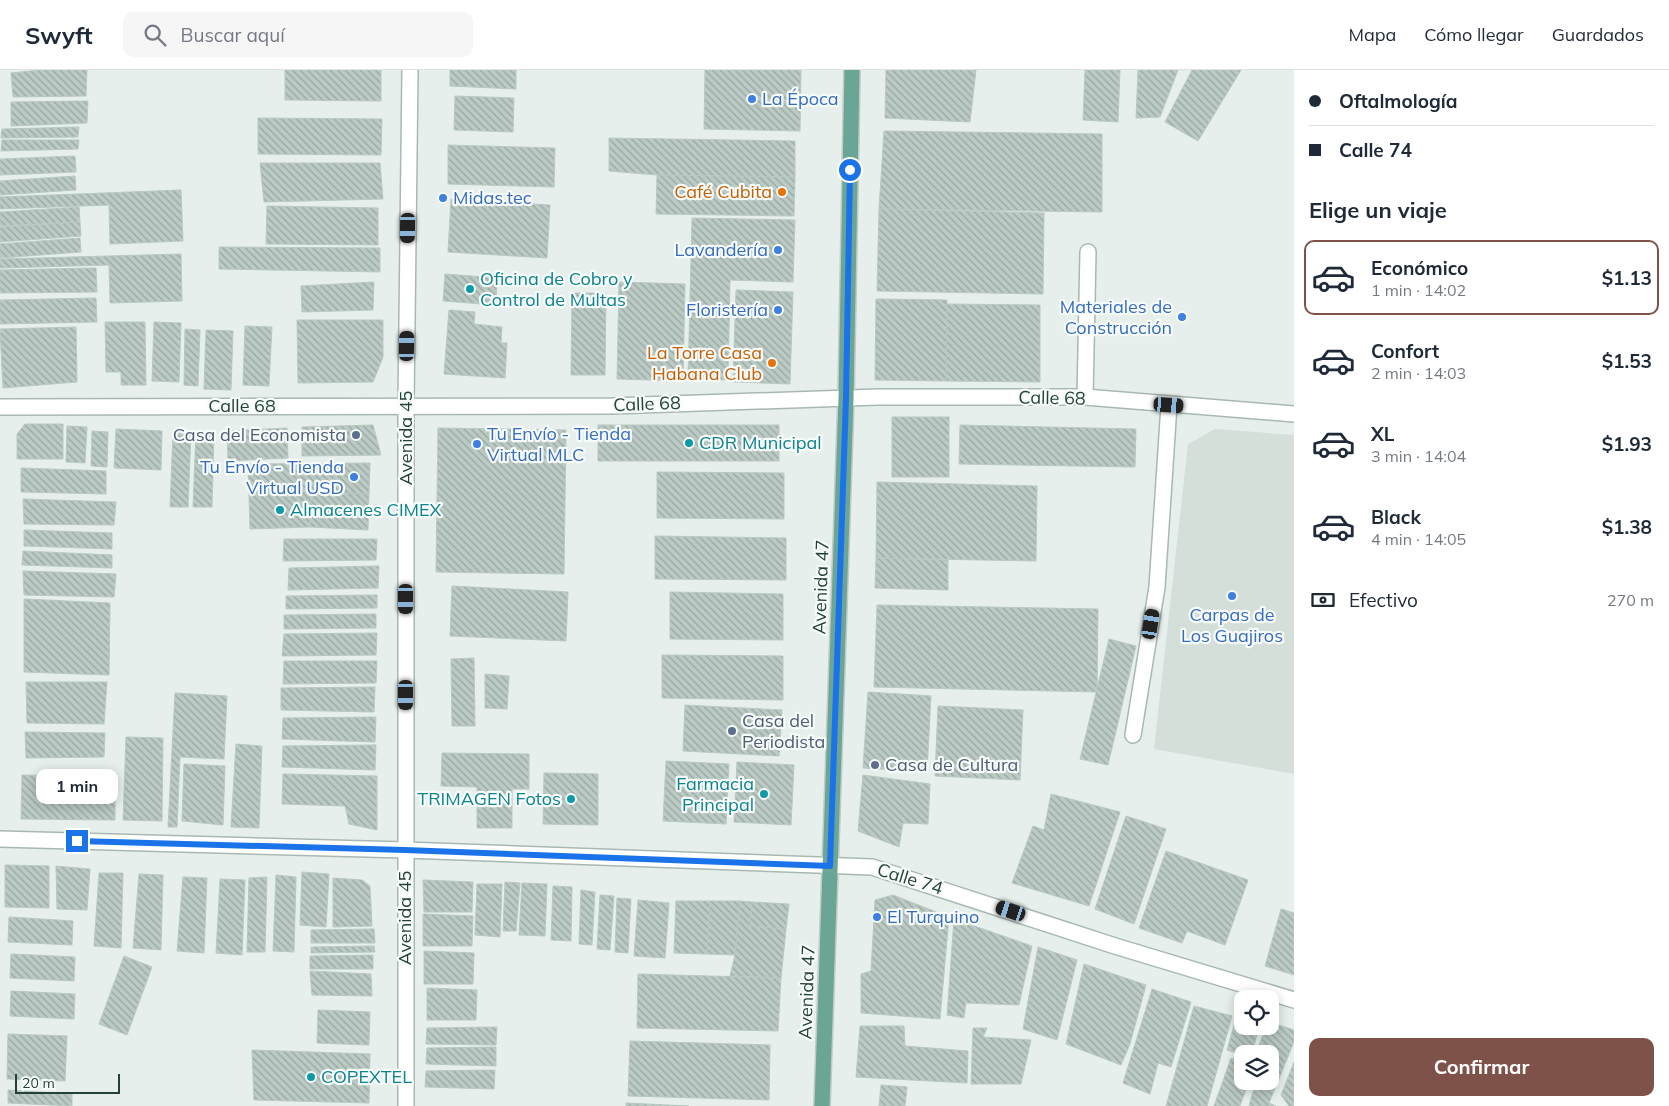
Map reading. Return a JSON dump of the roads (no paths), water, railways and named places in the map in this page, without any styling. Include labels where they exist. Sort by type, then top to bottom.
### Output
[{"type":"main road","name":"Avenida 47","points":[[822,1106],[846,399],[852,70]]},
{"type":"street","name":"Avenida 45","points":[[406,1106],[406,405],[410,70]]},
{"type":"street","points":[[1084,397],[1088,252]]},
{"type":"street","name":"Calle 68","points":[[0,407],[612,406],[846,399],[1084,397],[1294,414]]},
{"type":"street","points":[[1134,735],[1157,586],[1169,405]]},
{"type":"street","name":"Calle 74","points":[[0,839],[405,850],[872,867],[1115,946],[1294,1000]]},
{"type":"place","name":"La Época","points":[[752,99]]},
{"type":"place","name":"Café Cubita","points":[[782,192]]},
{"type":"place","name":"Midas.tec","points":[[443,198]]},
{"type":"place","name":"Lavandería","points":[[778,250]]},
{"type":"place","name":"Oficina de Cobro y Control de Multas","points":[[470,289]]},
{"type":"place","name":"Floristería","points":[[778,310]]},
{"type":"place","name":"Materiales de Construcción","points":[[1182,317]]},
{"type":"place","name":"La Torre Casa Habana Club","points":[[772,363]]},
{"type":"place","name":"Casa del Economista","points":[[356,435]]},
{"type":"place","name":"CDR Municipal","points":[[689,443]]},
{"type":"place","name":"Tu Envío - Tienda Virtual MLC","points":[[477,444]]},
{"type":"place","name":"Tu Envío - Tienda Virtual USD","points":[[354,477]]},
{"type":"place","name":"Almacenes CIMEX","points":[[280,510]]},
{"type":"place","name":"Carpas de Los Guajiros","points":[[1232,596]]},
{"type":"place","name":"Casa del Periodista","points":[[732,731]]},
{"type":"place","name":"Casa de Cultura","points":[[875,765]]},
{"type":"place","name":"Farmacia Principal","points":[[764,794]]},
{"type":"place","name":"TRIMAGEN Fotos","points":[[571,799]]},
{"type":"place","name":"El Turquino","points":[[877,917]]},
{"type":"place","name":"COPEXTEL","points":[[311,1077]]}]
